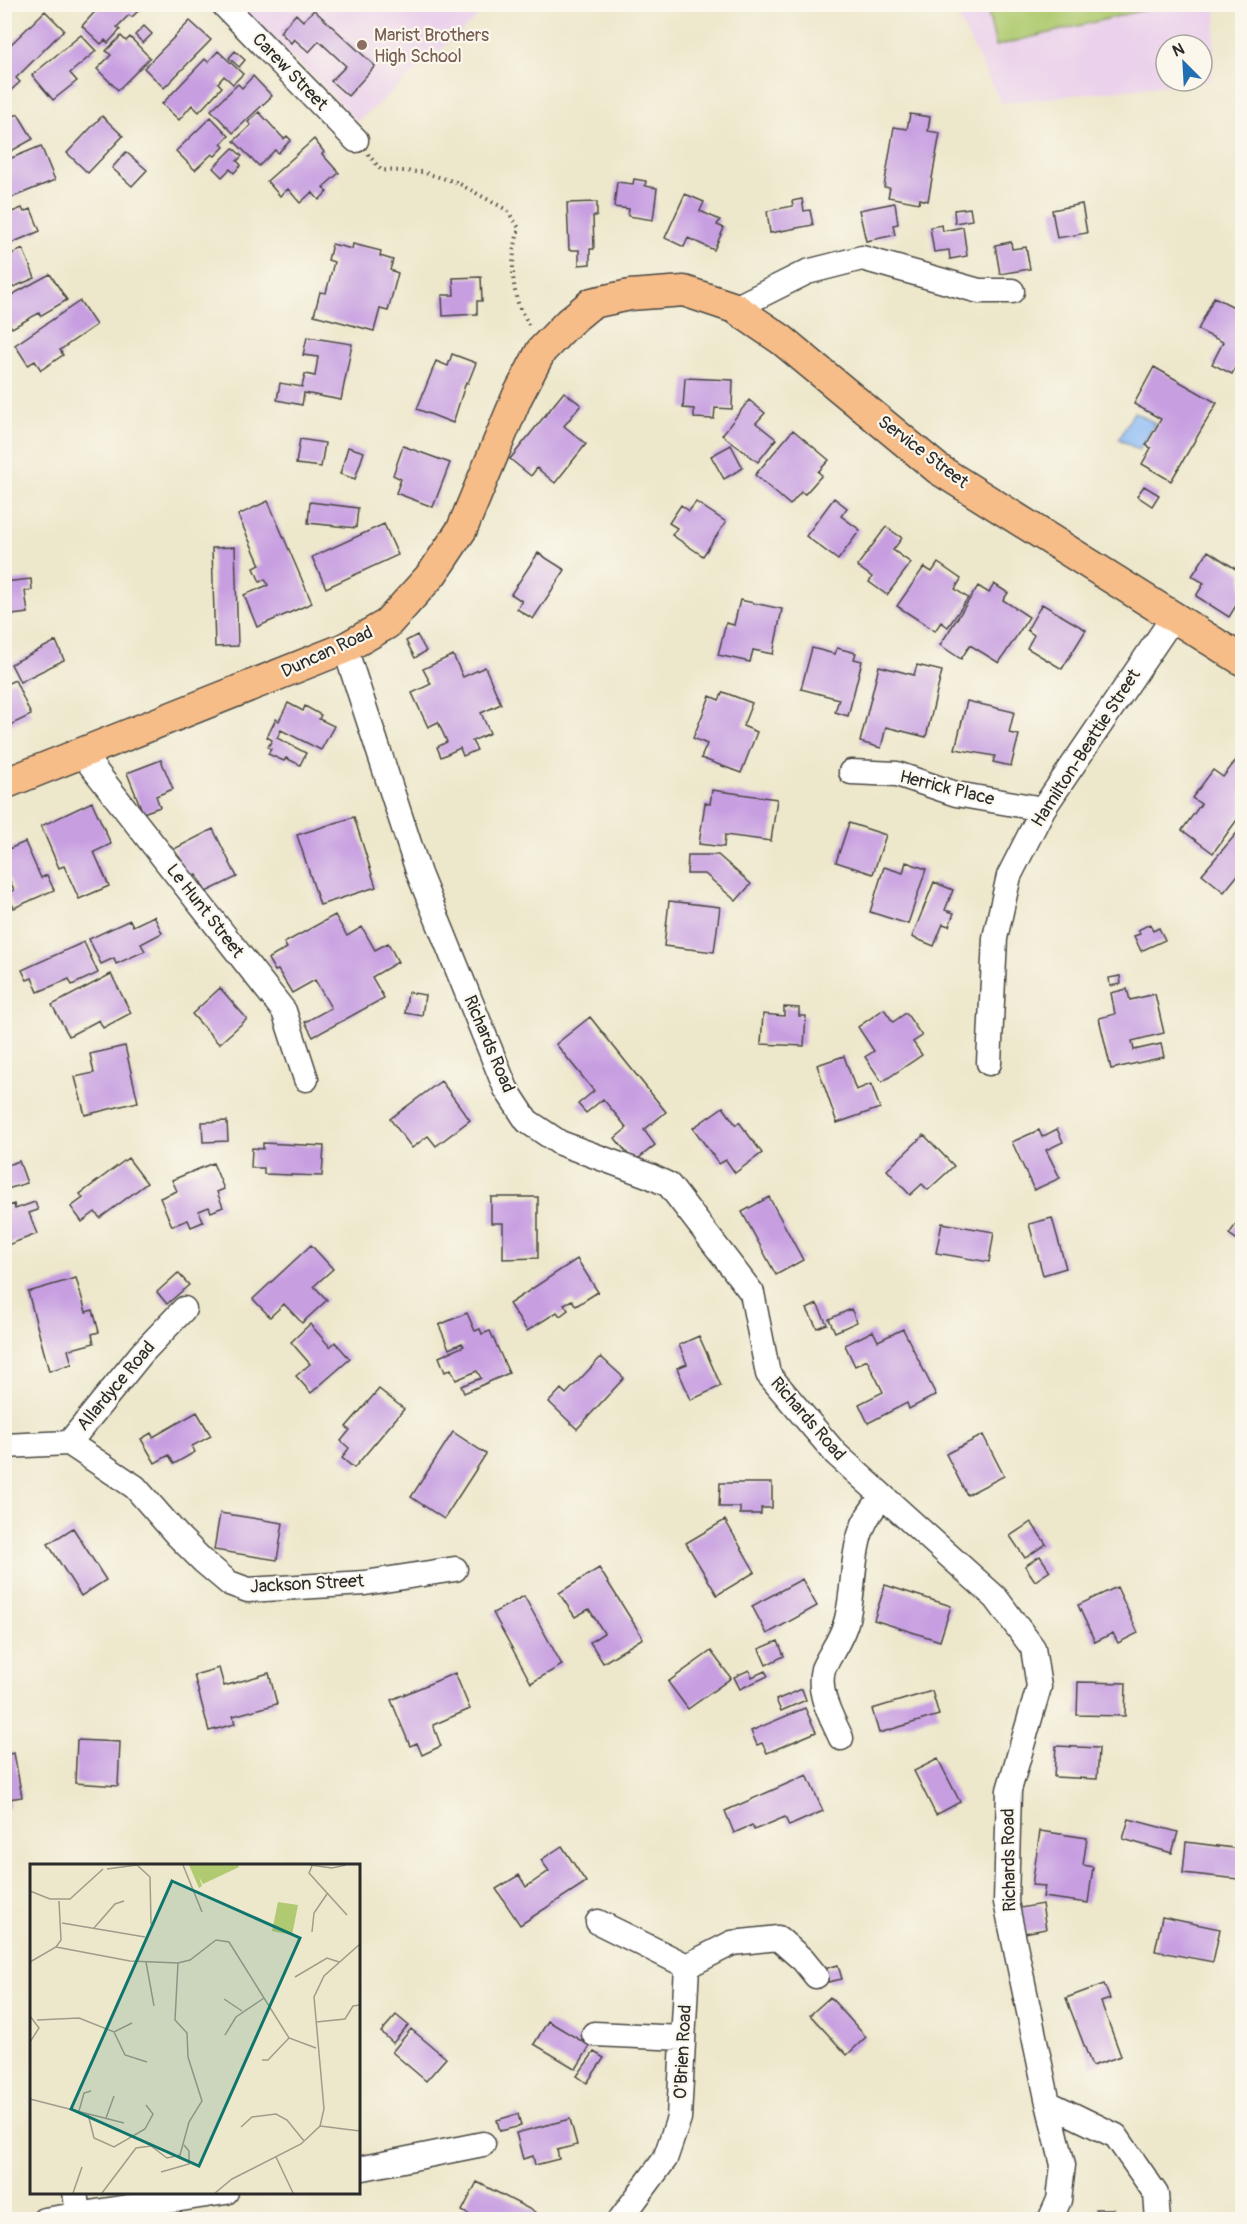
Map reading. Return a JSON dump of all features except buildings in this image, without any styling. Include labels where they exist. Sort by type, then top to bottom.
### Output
[{"type":"main road","name":"Service Street","points":[[630,294],[684,291],[735,308],[782,340],[938,468],[1242,660]]},
{"type":"main road","name":"Duncan Road","points":[[4,784],[345,648],[387,624],[432,574],[462,529],[517,397],[541,351],[569,322],[592,303],[630,294]]},
{"type":"street","name":"Carew Street","points":[[238,9],[356,140]]},
{"type":"street","points":[[735,308],[807,272],[862,258],[980,291],[1012,291]]},
{"type":"street","name":"Hamilton-Beattie Street","points":[[989,1063],[995,938],[1009,876],[1043,809],[1174,616]]},
{"type":"street","name":"Richards Road","points":[[345,648],[419,874],[506,1089],[526,1121],[560,1143],[669,1185],[752,1293],[768,1374],[836,1454],[996,1598],[1033,1648],[1039,1687],[1009,1790],[1006,1902],[1063,2164],[1059,2200],[1050,2220]]},
{"type":"street","name":"Le Hunt Street","points":[[82,754],[284,1011],[306,1079]]},
{"type":"street","name":"Herrick Place","points":[[851,772],[897,774],[957,794],[1043,809]]},
{"type":"street","name":"Allardyce Road","points":[[4,1446],[69,1443],[142,1353],[184,1309]]},
{"type":"street","name":"Jackson Street","points":[[69,1443],[135,1487],[203,1561],[229,1583],[248,1590],[365,1583],[455,1569]]},
{"type":"street","points":[[841,1738],[823,1695],[821,1678],[847,1619],[855,1550],[862,1527],[868,1514],[884,1497]]},
{"type":"street","points":[[598,1922],[687,1966],[732,1943],[778,1938],[803,1960],[816,1976]]},
{"type":"street","name":"O'Brien Road","points":[[620,2220],[665,2159],[679,2118],[687,1966]]},
{"type":"street","points":[[594,2034],[683,2038]]},
{"type":"street","points":[[1048,2103],[1116,2136],[1156,2194],[1158,2220]]},
{"type":"street","points":[[360,2169],[483,2144]]},
{"type":"street","points":[[44,2220],[76,2203],[169,2211],[223,2194]]},
{"type":"path","points":[[356,140],[381,170],[422,172],[456,182],[507,210],[519,228],[512,267],[519,309],[526,317],[541,351]]},
{"type":"shaded area","name":"Marist Brothers High School","points":[[234,5],[492,5],[357,122],[323,85]]},
{"type":"shaded area","points":[[952,5],[1217,5],[1214,50],[1214,33],[1154,33],[1154,86],[1001,103]]},
{"type":"green space","points":[[986,4],[1164,4],[1164,5],[996,46]]},
{"type":"water","points":[[1134,412],[1155,423],[1139,450],[1119,439]]},
{"type":"place","name":"Marist Brothers High School","points":[[362,45]]}]
